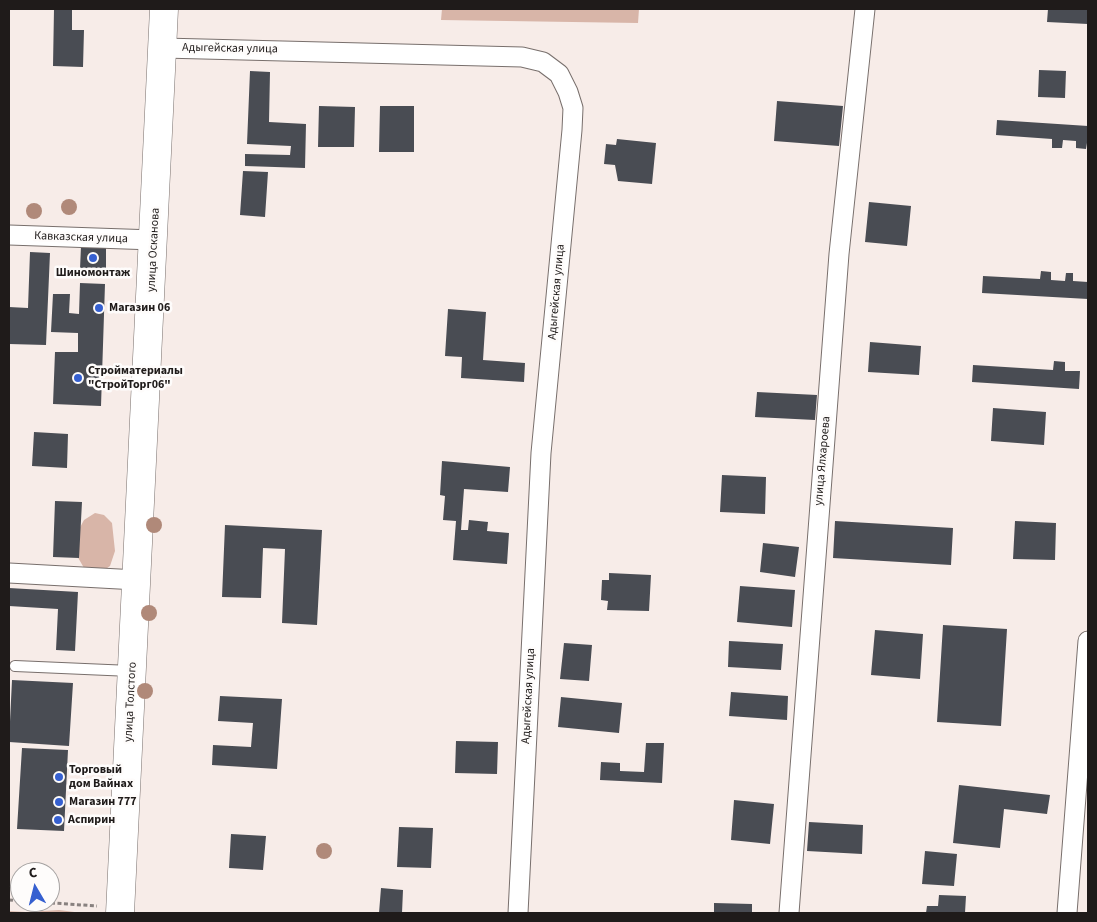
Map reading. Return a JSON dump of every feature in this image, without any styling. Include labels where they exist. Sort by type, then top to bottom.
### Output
[{"type":"street","name":"улица Осканова","points":[[137,580],[164,9]]},
{"type":"street","name":"улица Ялхароева","points":[[789,913],[839,254],[865,9]]},
{"type":"street","name":"Адыгейская улица","points":[[162,48],[522,57],[543,62],[559,74],[568,92],[573,108],[572,130],[541,454],[518,913]]},
{"type":"street","name":"Кавказская улица","points":[[9,235],[154,240]]},
{"type":"street","points":[[9,573],[137,580]]},
{"type":"street","name":"улица Толстого","points":[[120,910],[137,580]]},
{"type":"street","points":[[1067,913],[1088,641]]},
{"type":"lane","points":[[15,666],[133,671]]},
{"type":"path","points":[[60,904],[120,910]]},
{"type":"shaded area","points":[[442,9],[639,9],[638,23],[441,20]]},
{"type":"shaded area","points":[[95,513],[104,515],[112,523],[115,551],[110,566],[100,573],[84,568],[76,554],[76,535],[84,520]]},
{"type":"shaded area","points":[[60,910],[82,913],[9,913],[9,911],[60,912]]},
{"type":"building","points":[[54,9],[72,9],[72,30],[84,30],[83,67],[53,66]]},
{"type":"building","points":[[1048,9],[1088,9],[1088,24],[1047,22]]},
{"type":"building","points":[[1039,70],[1066,71],[1065,98],[1038,97]]},
{"type":"building","points":[[250,71],[270,72],[269,122],[306,124],[305,168],[245,166],[245,154],[290,155],[291,146],[247,144]]},
{"type":"building","points":[[777,101],[843,106],[839,146],[774,141]]},
{"type":"building","points":[[319,106],[355,107],[354,147],[318,147]]},
{"type":"building","points":[[380,106],[414,106],[414,152],[379,152]]},
{"type":"building","points":[[997,120],[1088,126],[1088,143],[1086,149],[1076,148],[1076,141],[1063,140],[1062,148],[1052,148],[1052,139],[996,135]]},
{"type":"building","points":[[617,139],[656,143],[652,184],[618,181],[615,165],[604,164],[606,144],[616,145]]},
{"type":"building","points":[[243,171],[268,172],[265,217],[240,215]]},
{"type":"building","points":[[869,202],[911,206],[907,246],[865,242]]},
{"type":"building","name":"Шиномонтаж","points":[[81,246],[106,247],[106,269],[80,269]]},
{"type":"building","points":[[30,252],[50,253],[46,345],[9,344],[9,307],[28,308]]},
{"type":"building","points":[[1041,271],[1051,272],[1051,280],[1065,281],[1066,273],[1073,273],[1073,281],[1088,282],[1088,299],[982,293],[983,276],[1040,279]]},
{"type":"building","points":[[80,283],[105,284],[101,406],[53,404],[55,352],[78,352],[78,333],[51,332],[53,294],[70,294],[69,313],[79,314]]},
{"type":"building","points":[[448,309],[486,312],[483,360],[525,363],[524,382],[461,378],[462,357],[445,356]]},
{"type":"building","points":[[870,342],[921,346],[919,375],[868,372]]},
{"type":"building","points":[[1054,361],[1065,362],[1065,371],[1080,371],[1079,389],[972,382],[973,365],[1053,370]]},
{"type":"building","points":[[757,392],[817,395],[815,420],[755,417]]},
{"type":"building","points":[[993,408],[1046,412],[1044,445],[991,441]]},
{"type":"building","points":[[34,432],[68,434],[67,468],[32,466]]},
{"type":"building","points":[[442,461],[510,467],[508,492],[464,489],[461,530],[468,530],[469,520],[488,522],[487,531],[509,533],[507,564],[453,560],[456,521],[443,520],[445,496],[440,495]]},
{"type":"building","points":[[722,475],[766,477],[765,514],[720,512]]},
{"type":"building","points":[[55,501],[82,502],[79,558],[53,557]]},
{"type":"building","points":[[835,521],[953,528],[951,565],[833,558]]},
{"type":"building","points":[[1015,521],[1056,523],[1055,560],[1013,559]]},
{"type":"building","points":[[225,525],[322,530],[317,625],[282,623],[285,549],[263,548],[261,598],[222,597]]},
{"type":"building","points":[[763,543],[799,547],[795,577],[760,572]]},
{"type":"building","points":[[609,573],[651,575],[649,611],[607,610],[608,601],[601,600],[602,580],[609,580]]},
{"type":"building","points":[[740,586],[795,590],[792,627],[737,622]]},
{"type":"building","points":[[9,588],[78,592],[75,651],[56,650],[58,609],[9,606]]},
{"type":"building","points":[[943,625],[1007,629],[1001,726],[937,722]]},
{"type":"building","points":[[875,630],[923,634],[920,679],[871,675]]},
{"type":"building","points":[[729,641],[783,644],[781,670],[728,667]]},
{"type":"building","points":[[564,643],[592,645],[589,681],[560,679]]},
{"type":"building","points":[[12,680],[73,683],[69,746],[9,742]]},
{"type":"building","points":[[731,692],[788,696],[787,720],[729,716]]},
{"type":"building","points":[[220,696],[282,699],[277,769],[212,765],[213,745],[251,747],[253,723],[218,721]]},
{"type":"building","points":[[561,697],[622,703],[619,733],[558,727]]},
{"type":"building","points":[[456,741],[498,742],[497,774],[455,773]]},
{"type":"building","points":[[646,743],[664,743],[662,783],[600,780],[601,762],[620,763],[620,771],[644,772]]},
{"type":"building","points":[[22,748],[68,750],[64,831],[17,829]]},
{"type":"building","points":[[959,785],[1050,795],[1047,814],[1004,809],[1000,848],[953,843]]},
{"type":"building","points":[[734,800],[774,804],[770,844],[731,840]]},
{"type":"building","points":[[809,822],[863,825],[862,854],[807,851]]},
{"type":"building","points":[[399,827],[433,828],[431,868],[397,867]]},
{"type":"building","points":[[231,834],[266,836],[263,870],[229,868]]},
{"type":"building","points":[[925,851],[957,854],[954,886],[922,884]]},
{"type":"building","points":[[381,888],[403,890],[402,913],[379,913]]},
{"type":"building","points":[[939,895],[966,896],[965,913],[926,913],[927,906],[938,906]]},
{"type":"building","points":[[714,903],[752,904],[752,913],[714,913]]},
{"type":"place","name":"Шиномонтаж","points":[[93,258]]},
{"type":"place","name":"Магазин 06","points":[[99,308]]},
{"type":"place","name":"Стройматериалы \"СтройТорг06\"","points":[[78,378]]},
{"type":"place","name":"Торговый дом Вайнах","points":[[59,777]]},
{"type":"place","name":"Магазин 777","points":[[59,802]]},
{"type":"place","name":"Аспирин","points":[[58,820]]}]
